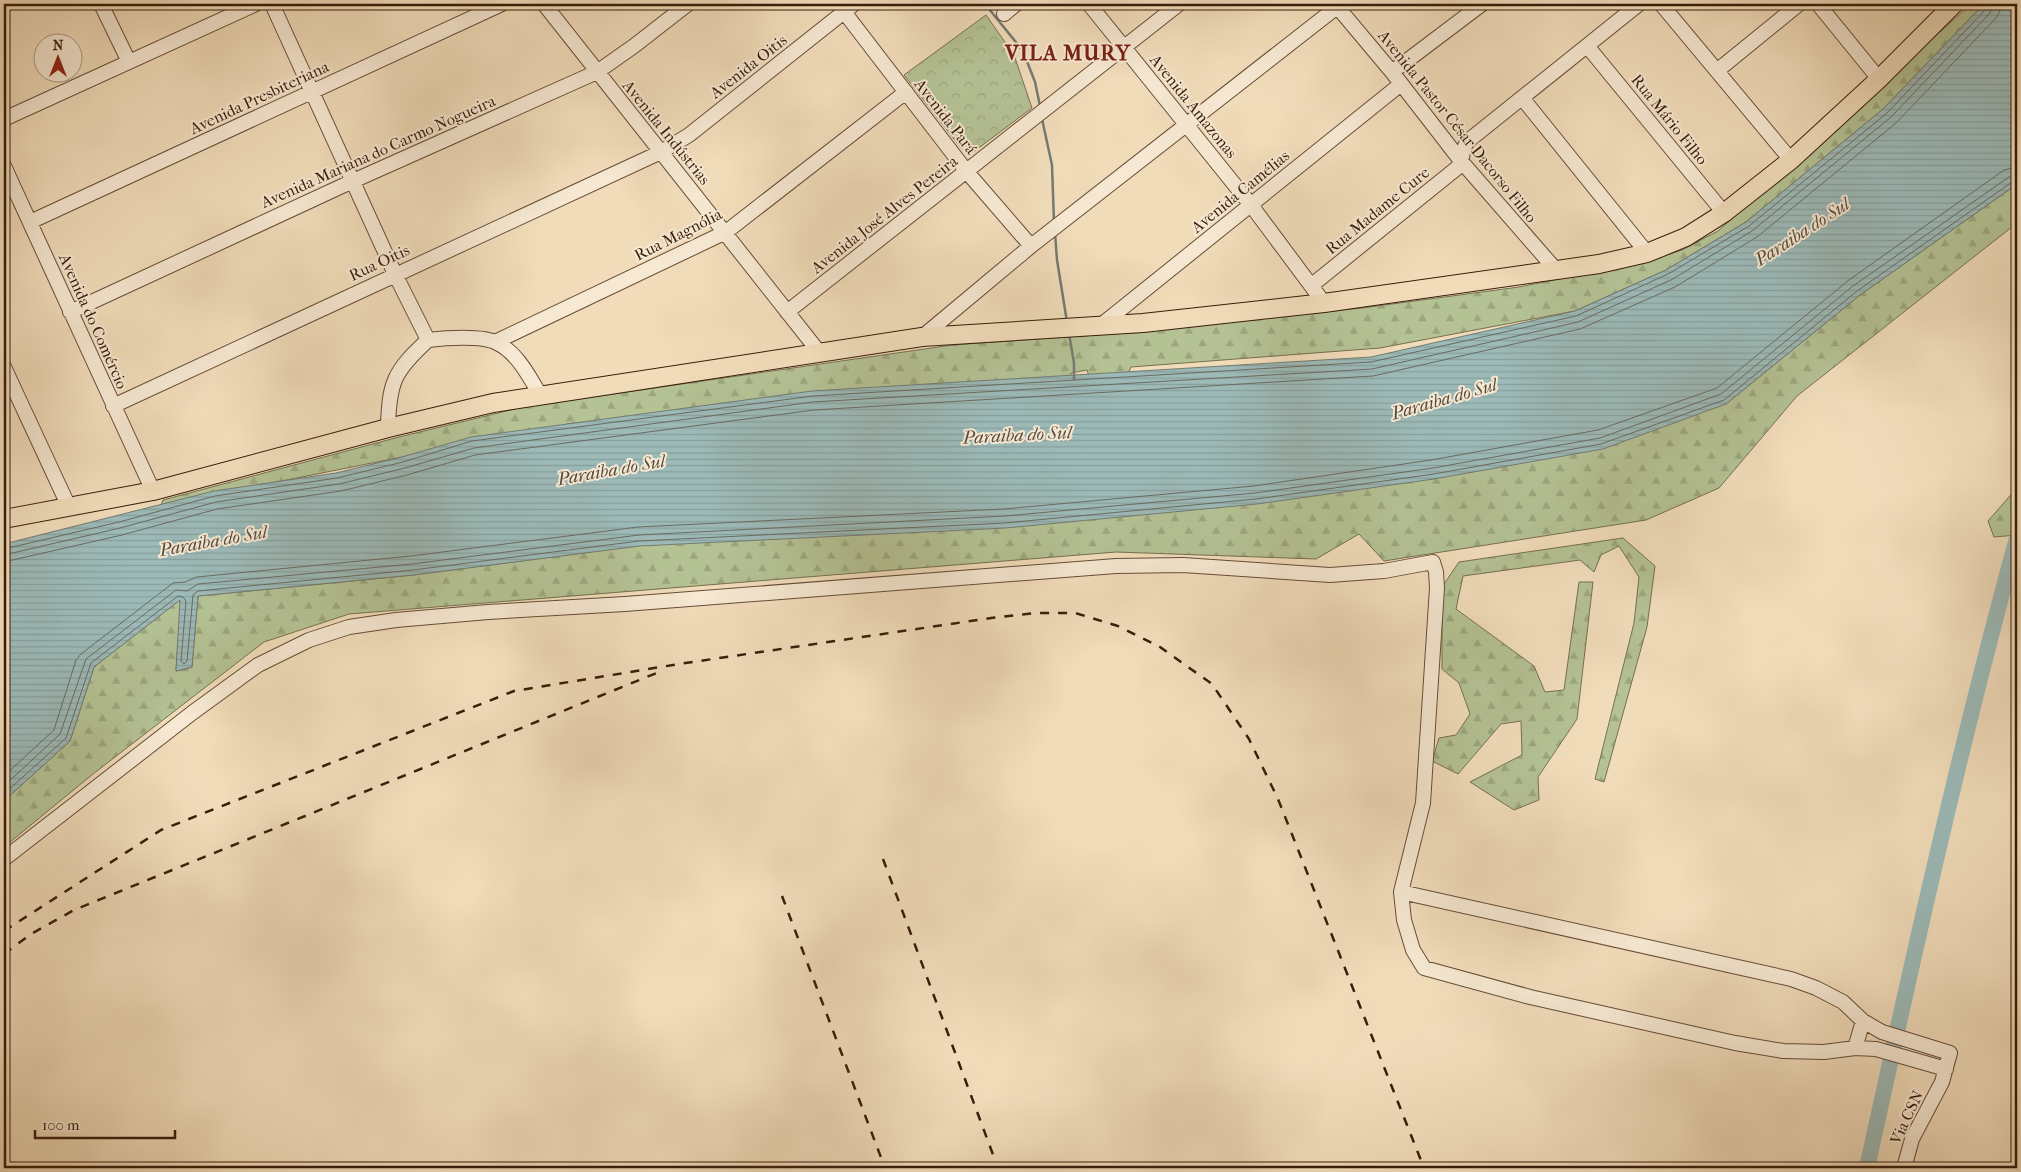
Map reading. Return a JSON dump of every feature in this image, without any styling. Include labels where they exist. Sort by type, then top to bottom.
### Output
[{"type":"main road","points":[[4,519],[153,491],[388,428],[492,403],[922,337],[1100,326],[1324,303],[1599,264],[1647,253],[1686,237],[1724,213],[1791,160],[1879,79],[1951,5]]},
{"type":"street","points":[[101,4],[129,62]]},
{"type":"street","points":[[4,119],[256,4]]},
{"type":"street","points":[[272,4],[395,274],[428,340]]},
{"type":"street","name":"Avenida Presbiteriana","points":[[30,222],[502,4]]},
{"type":"street","name":"Avenida Indústrias","points":[[544,4],[819,352]]},
{"type":"street","name":"Avenida Mariana do Carmo Nogueira","points":[[70,312],[353,181],[597,72],[688,4]]},
{"type":"street","points":[[1004,14],[1016,4]]},
{"type":"street","name":"Avenida Amazonas","points":[[1089,4],[1251,205],[1324,303]]},
{"type":"street","points":[[1124,49],[1180,4]]},
{"type":"street","points":[[1392,72],[1482,4]]},
{"type":"street","points":[[1462,161],[1466,143],[1588,47],[1639,4]]},
{"type":"street","points":[[1661,4],[1718,70],[1791,160]]},
{"type":"street","points":[[1718,70],[1800,4]]},
{"type":"street","points":[[1818,4],[1879,79]]},
{"type":"street","points":[[922,337],[1031,246],[1336,5]]},
{"type":"street","name":"Avenida Pastor César Dacorso Filho","points":[[1336,5],[1462,161],[1556,270]]},
{"type":"street","name":"Avenida Pará","points":[[845,6],[906,92],[967,172],[1031,246]]},
{"type":"street","name":"Avenida Oitis","points":[[661,152],[689,135],[845,6]]},
{"type":"street","name":"Rua Mário Filho","points":[[1588,47],[1724,213]]},
{"type":"street","name":"Avenida José Alves Pereira","points":[[787,312],[967,172],[1044,109],[1124,49]]},
{"type":"street","name":"Avenida Camélias","points":[[1100,326],[1401,84]]},
{"type":"street","name":"Rua Magnólia","points":[[496,342],[726,232],[906,92]]},
{"type":"street","points":[[1523,99],[1647,253]]},
{"type":"street","name":"Rua Oitis","points":[[113,406],[661,152]]},
{"type":"street","name":"Rua Madame Cure","points":[[1312,285],[1457,168],[1462,161]]},
{"type":"street","name":"Avenida do Comércio","points":[[4,166],[153,491]]},
{"type":"street","points":[[388,428],[388,404],[396,375],[407,359],[428,340],[465,338],[496,342],[509,351],[520,364],[541,396]]},
{"type":"street","points":[[4,368],[69,507]]},
{"type":"street","points":[[4,859],[192,713],[258,665],[309,640],[350,627],[396,620],[488,612],[635,603],[1116,566],[1183,565],[1330,575],[1384,571],[1433,562],[1436,572],[1436,588],[1423,803],[1401,892],[1404,920],[1418,960],[1424,968],[1530,997],[1735,1043],[1783,1051],[1824,1052],[1855,1048],[1876,1049],[1920,1060],[1944,1076]]},
{"type":"street","points":[[1401,892],[1791,979],[1816,988],[1843,1002],[1863,1021],[1855,1048]]},
{"type":"street","name":"Via CSN","points":[[1863,1021],[1882,1032],[1950,1053],[1944,1076],[1912,1139],[1904,1168]]},
{"type":"green space","points":[[1971,4],[1984,4],[1883,109],[1746,222],[1666,270],[1575,311],[1380,348],[1131,367],[1120,393],[1096,397],[1087,370],[1071,373],[1069,393],[573,423],[161,505],[163,500],[399,437],[523,407],[952,345],[1124,333],[1362,308],[1519,287],[1649,261],[1682,250],[1718,231]]},
{"type":"green space","points":[[986,15],[1014,55],[1032,108],[972,153],[961,148],[904,75]]},
{"type":"green space","points":[[2017,184],[2017,223],[1797,396],[1719,488],[1646,520],[1384,561],[1359,534],[1316,559],[1116,552],[349,614],[264,642],[93,774],[4,847],[4,801],[70,741],[94,667],[181,599],[176,671],[192,667],[198,596],[413,575],[1726,404],[1860,295]]},
{"type":"green space","points":[[2017,488],[2017,535],[1994,537],[1988,521]]},
{"type":"green space","points":[[1623,538],[1655,566],[1647,627],[1604,782],[1595,779],[1634,623],[1639,577],[1619,546],[1601,555],[1594,572],[1580,560],[1463,576],[1456,609],[1534,666],[1545,692],[1564,690],[1579,582],[1593,582],[1577,719],[1538,777],[1539,800],[1514,810],[1470,782],[1522,755],[1521,721],[1501,724],[1458,774],[1432,761],[1439,738],[1456,735],[1470,714],[1459,683],[1442,669],[1442,587],[1459,562]]},
{"type":"water","name":"Paraiba do Sul","points":[[1984,4],[2017,4],[2017,184],[1860,295],[1726,404],[1603,449],[1434,479],[1257,504],[1006,528],[640,546],[413,575],[198,596],[192,667],[176,671],[180,600],[94,667],[70,741],[4,801],[4,544],[214,491],[336,473],[402,457],[471,437],[812,391],[1371,357],[1575,311],[1666,270],[1746,222],[1883,109]]},
{"type":"waterway","points":[[985,4],[1023,51],[1035,82],[1040,106]]},
{"type":"waterway","points":[[1042,119],[1052,165],[1054,223]]},
{"type":"waterway","points":[[1055,233],[1057,260],[1067,322]]},
{"type":"waterway","points":[[1069,334],[1074,363],[1074,379]]},
{"type":"waterway","points":[[1867,1168],[1957,773],[2017,538]]},
{"type":"railway","points":[[4,931],[161,830],[514,691],[679,664],[991,618],[1035,613],[1075,613],[1118,626],[1160,647],[1212,684],[1249,739],[1278,799],[1424,1168]]},
{"type":"railway","points":[[4,954],[31,934],[74,910],[659,672]]},
{"type":"railway","points":[[883,859],[998,1168]]},
{"type":"railway","points":[[782,896],[885,1168]]},
{"type":"district","name":"VILA MURY","points":[[1068,53]]}]
